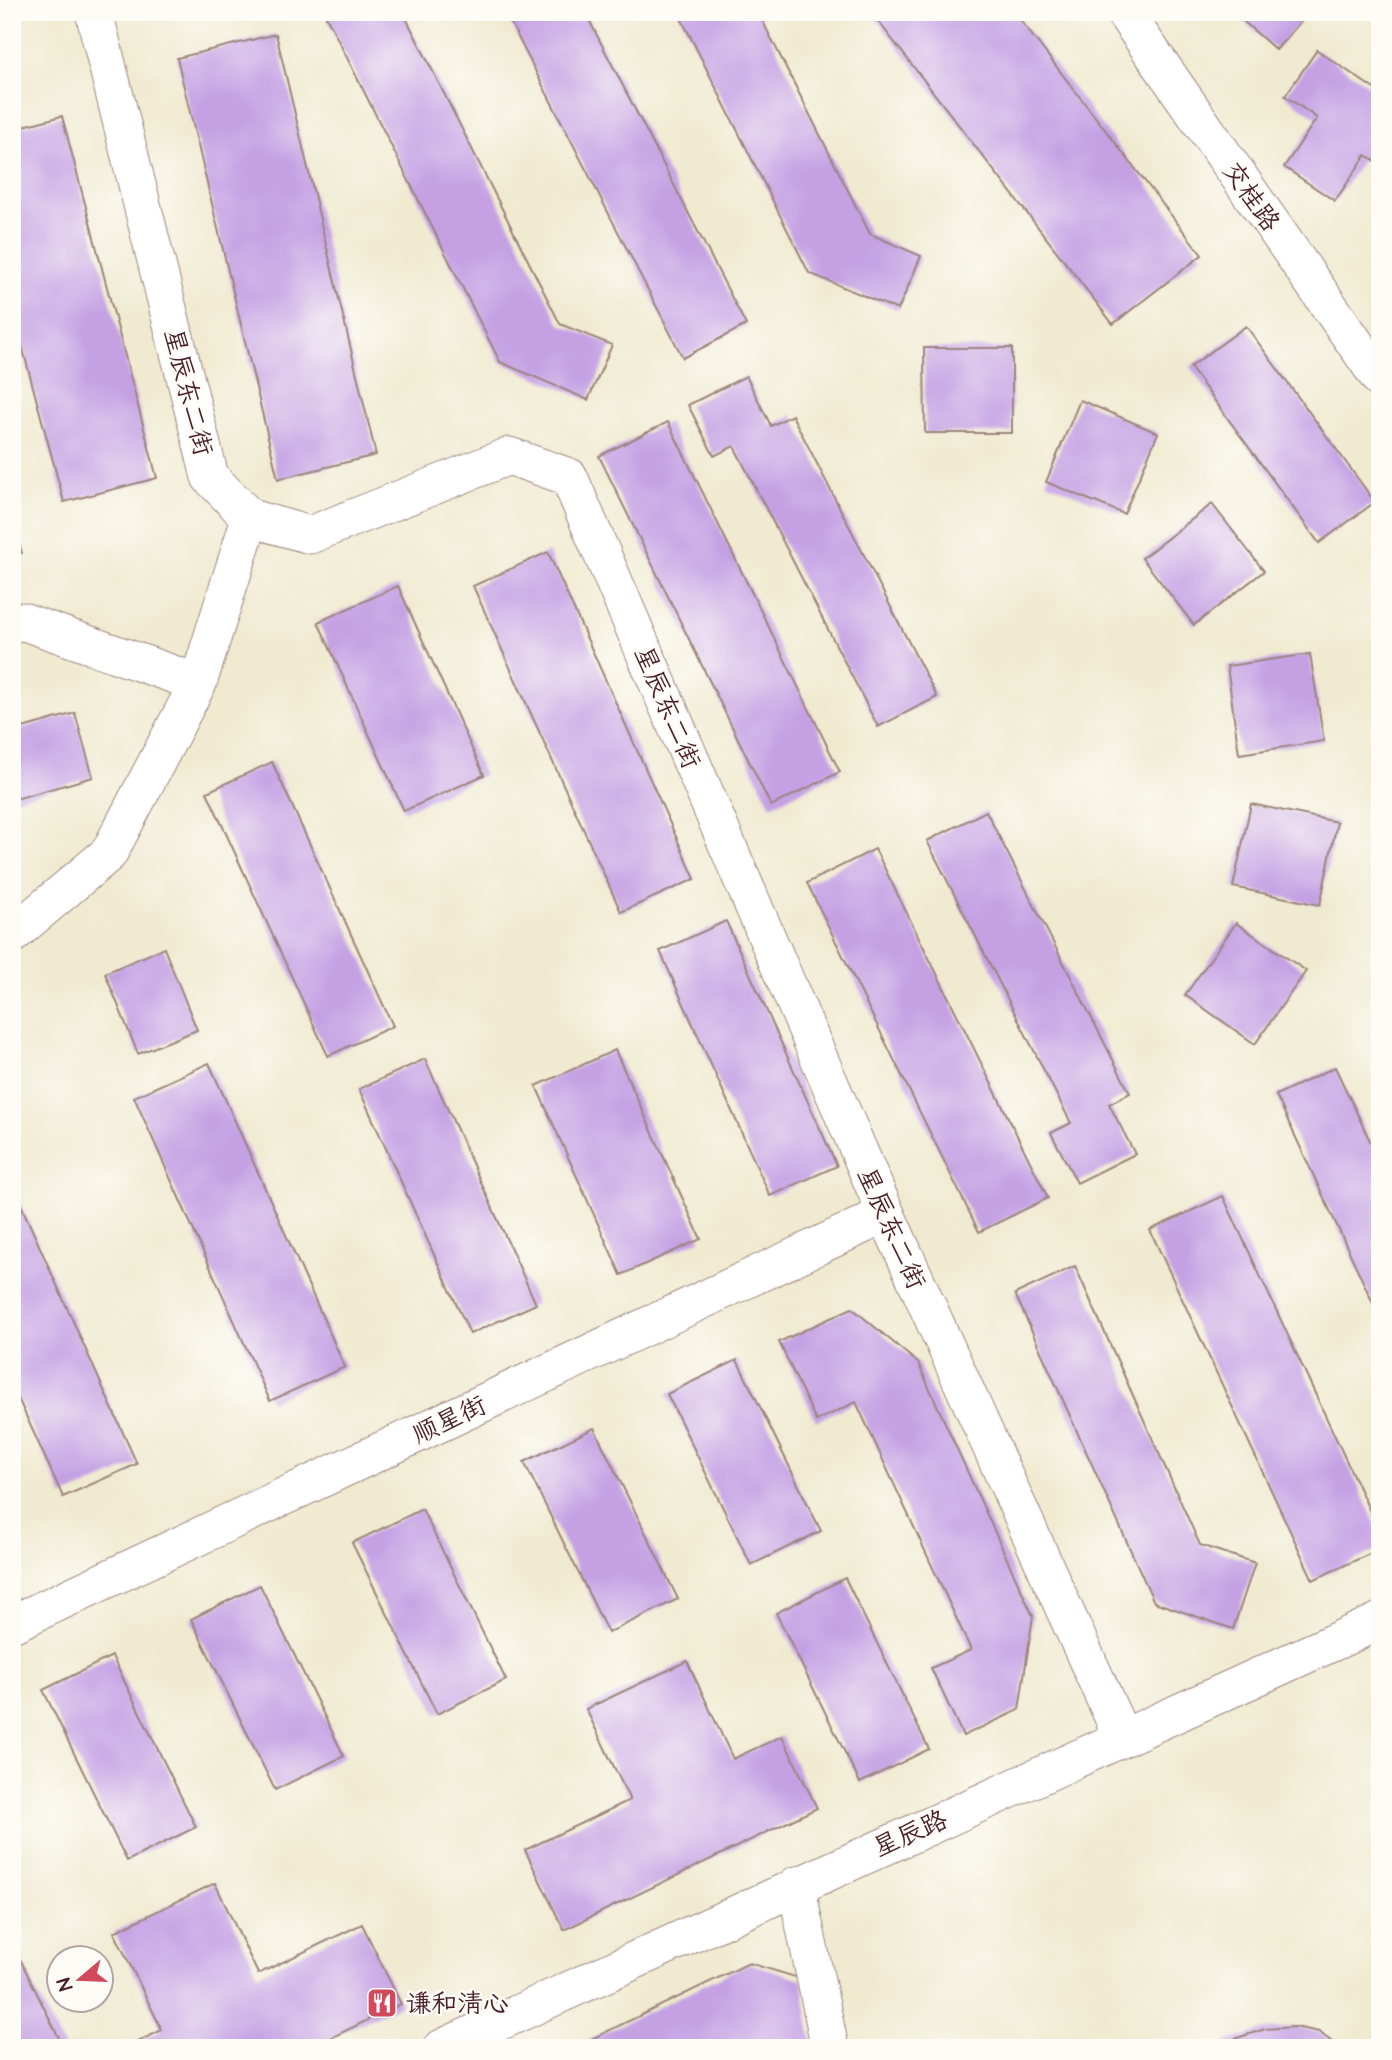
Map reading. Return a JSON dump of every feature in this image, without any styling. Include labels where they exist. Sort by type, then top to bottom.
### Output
[{"type":"street","name":"星辰东二街","points":[[94,12],[210,477],[250,518],[310,535],[509,456],[569,477],[886,1214],[1122,1737]]},
{"type":"street","name":"交桂路","points":[[1124,12],[1380,379]]},
{"type":"street","points":[[12,934],[109,853],[198,682],[250,518]]},
{"type":"street","points":[[12,624],[22,621],[198,682]]},
{"type":"street","name":"顺星街","points":[[12,1624],[886,1214]]},
{"type":"street","name":"星辰路","points":[[442,2048],[1380,1621]]},
{"type":"street","points":[[796,1885],[830,2048]]},
{"type":"building","points":[[324,12],[403,12],[560,324],[612,345],[588,400],[500,362]]},
{"type":"building","points":[[505,12],[585,12],[746,325],[683,358]]},
{"type":"building","points":[[678,12],[758,12],[870,234],[921,256],[898,310],[809,273]]},
{"type":"building","points":[[871,12],[1014,12],[1202,255],[1113,324]]},
{"type":"building","points":[[1233,12],[1309,12],[1276,50]]},
{"type":"building","points":[[276,34],[376,455],[278,479],[177,58]]},
{"type":"building","points":[[1317,50],[1380,93],[1380,164],[1366,155],[1335,201],[1284,167],[1317,118],[1285,96]]},
{"type":"building","points":[[62,116],[157,478],[64,502],[12,309],[12,118],[16,128]]},
{"type":"building","points":[[1246,326],[1375,502],[1319,543],[1190,367]]},
{"type":"building","points":[[924,348],[1012,348],[1012,433],[925,433]]},
{"type":"building","points":[[746,376],[771,426],[792,415],[937,697],[878,727],[734,446],[714,456],[688,405]]},
{"type":"building","points":[[1080,400],[1158,433],[1124,514],[1046,482]]},
{"type":"building","points":[[668,422],[840,772],[771,806],[599,456]]},
{"type":"building","points":[[1212,504],[1264,571],[1194,625],[1142,558]]},
{"type":"building","points":[[12,520],[22,553],[12,556]]},
{"type":"building","points":[[548,552],[695,879],[621,912],[473,586]]},
{"type":"building","points":[[398,586],[484,775],[404,811],[318,622]]},
{"type":"building","points":[[1310,654],[1324,741],[1239,754],[1227,666]]},
{"type":"building","points":[[75,713],[93,777],[12,800],[12,731]]},
{"type":"building","points":[[272,762],[393,1026],[328,1056],[207,792]]},
{"type":"building","points":[[1251,804],[1337,822],[1320,905],[1233,887]]},
{"type":"building","points":[[986,811],[1130,1093],[1109,1104],[1135,1154],[1077,1183],[1051,1133],[1071,1123],[927,841]]},
{"type":"building","points":[[875,849],[1048,1198],[979,1232],[807,883]]},
{"type":"building","points":[[726,921],[837,1166],[770,1196],[660,951]]},
{"type":"building","points":[[1236,923],[1306,971],[1255,1044],[1185,995]]},
{"type":"building","points":[[164,948],[197,1030],[138,1054],[105,973]]},
{"type":"building","points":[[615,1050],[701,1239],[621,1275],[536,1086]]},
{"type":"building","points":[[425,1059],[536,1304],[470,1334],[359,1089]]},
{"type":"building","points":[[209,1063],[345,1367],[270,1401],[134,1097]]},
{"type":"building","points":[[1335,1067],[1380,1162],[1380,1318],[1276,1095]]},
{"type":"building","points":[[12,1185],[137,1464],[63,1497],[12,1385]]},
{"type":"building","points":[[1223,1196],[1380,1533],[1380,1549],[1313,1580],[1150,1230]]},
{"type":"building","points":[[1075,1266],[1200,1545],[1255,1563],[1233,1629],[1154,1602],[1015,1294]]},
{"type":"building","points":[[852,1308],[918,1363],[1033,1616],[1019,1710],[963,1736],[931,1668],[971,1650],[856,1402],[816,1421],[779,1342]]},
{"type":"building","points":[[737,1360],[821,1531],[751,1565],[667,1394]]},
{"type":"building","points":[[594,1428],[678,1599],[608,1633],[524,1462]]},
{"type":"building","points":[[422,1509],[506,1680],[437,1714],[352,1543]]},
{"type":"building","points":[[845,1578],[929,1749],[860,1783],[776,1613]]},
{"type":"building","points":[[260,1585],[344,1756],[275,1790],[191,1619]]},
{"type":"building","points":[[112,1656],[196,1827],[127,1861],[43,1690]]},
{"type":"building","points":[[687,1661],[733,1759],[782,1736],[817,1808],[564,1930],[525,1850],[630,1800],[586,1709]]},
{"type":"building","points":[[215,1883],[258,1974],[362,1924],[401,2004],[310,2048],[125,2048],[162,2030],[114,1932]]},
{"type":"building","points":[[20,1959],[64,2048],[12,2048],[12,1963]]},
{"type":"building","points":[[749,1963],[802,1979],[813,2048],[580,2048],[579,2045]]},
{"type":"building","points":[[1295,2027],[1319,2032],[1340,2048],[1219,2048],[1228,2041],[1265,2029]]},
{"type":"place","name":"谦和清心","points":[[382,2003]]}]
